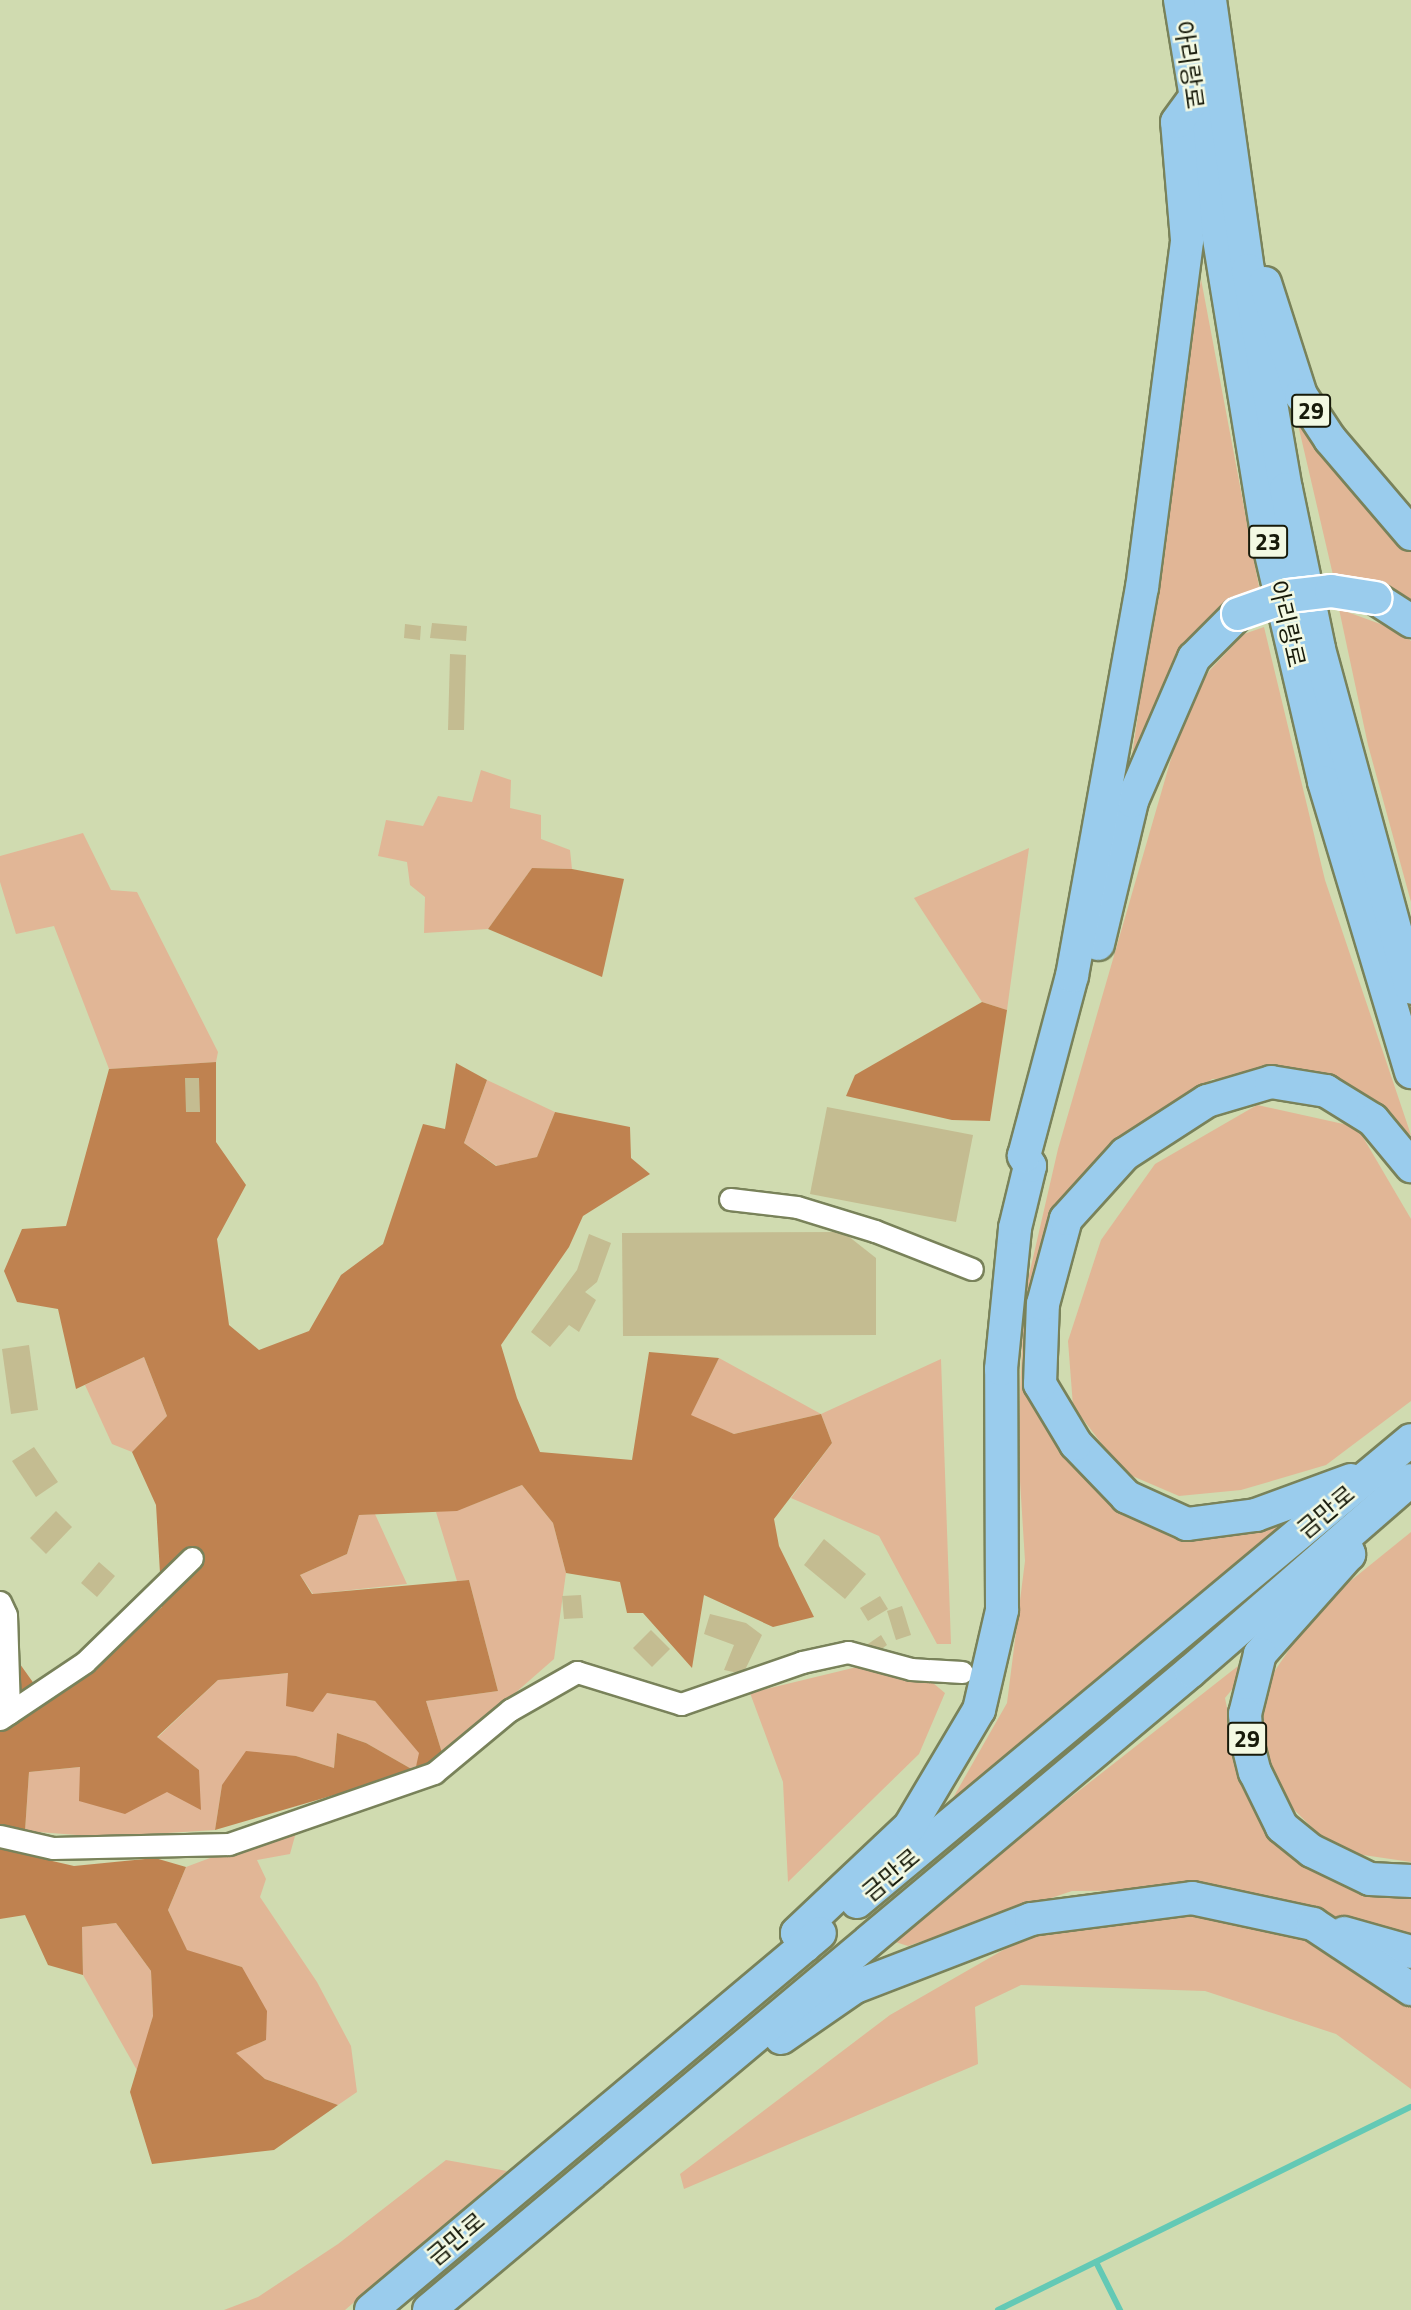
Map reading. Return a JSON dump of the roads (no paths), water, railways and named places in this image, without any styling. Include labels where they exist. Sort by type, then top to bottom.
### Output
[{"type":"highway","name":"아리랑로","points":[[1180,0],[1193,100],[1269,545],[1324,782],[1411,1072]]},
{"type":"highway","name":"아리랑로","points":[[1210,0],[1248,270],[1286,489],[1320,649],[1411,988]]},
{"type":"highway","points":[[1030,1166],[1024,1156],[1072,976],[1142,587],[1187,240],[1177,122],[1193,100]]},
{"type":"highway","name":"29","points":[[1248,270],[1268,285],[1301,395],[1330,439],[1411,534]]},
{"type":"highway","points":[[805,1946],[797,1933],[911,1826],[979,1710],[1002,1610],[1001,1369],[1015,1228],[1030,1166],[1038,1158],[1091,972],[1132,801],[1194,658],[1238,614],[1289,596],[1331,591],[1375,598],[1411,621]]},
{"type":"highway","points":[[1373,1473],[1256,1515],[1186,1524],[1127,1497],[1076,1444],[1040,1384],[1043,1304],[1066,1219],[1125,1154],[1207,1101],[1271,1082],[1326,1091],[1373,1120],[1411,1166]]},
{"type":"highway","name":"금만로","points":[[371,2310],[1411,1440]]},
{"type":"highway","name":"금만로","points":[[429,2310],[1191,1671],[1342,1536],[1411,1480]]},
{"type":"highway","name":"29","points":[[1342,1536],[1349,1553],[1260,1654],[1245,1714],[1247,1741],[1255,1772],[1282,1827],[1312,1851],[1370,1878],[1411,1881]]},
{"type":"highway","points":[[720,2066],[731,2074],[855,1987],[1031,1919],[1192,1898],[1312,1924],[1411,1952]]},
{"type":"highway","points":[[1312,1924],[1411,1989]]},
{"type":"street","points":[[730,1199],[797,1207],[875,1231],[972,1269]]},
{"type":"street","points":[[4,1716],[85,1662],[192,1558]]},
{"type":"street","points":[[0,1602],[6,1615],[4,1716]]},
{"type":"street","points":[[0,1836],[53,1848],[229,1844],[434,1773],[510,1710],[577,1672],[681,1704],[802,1662],[848,1652],[911,1669],[962,1672]]},
{"type":"waterway","points":[[998,2310],[1411,2107]]},
{"type":"waterway","points":[[1096,2262],[1120,2310]]}]
